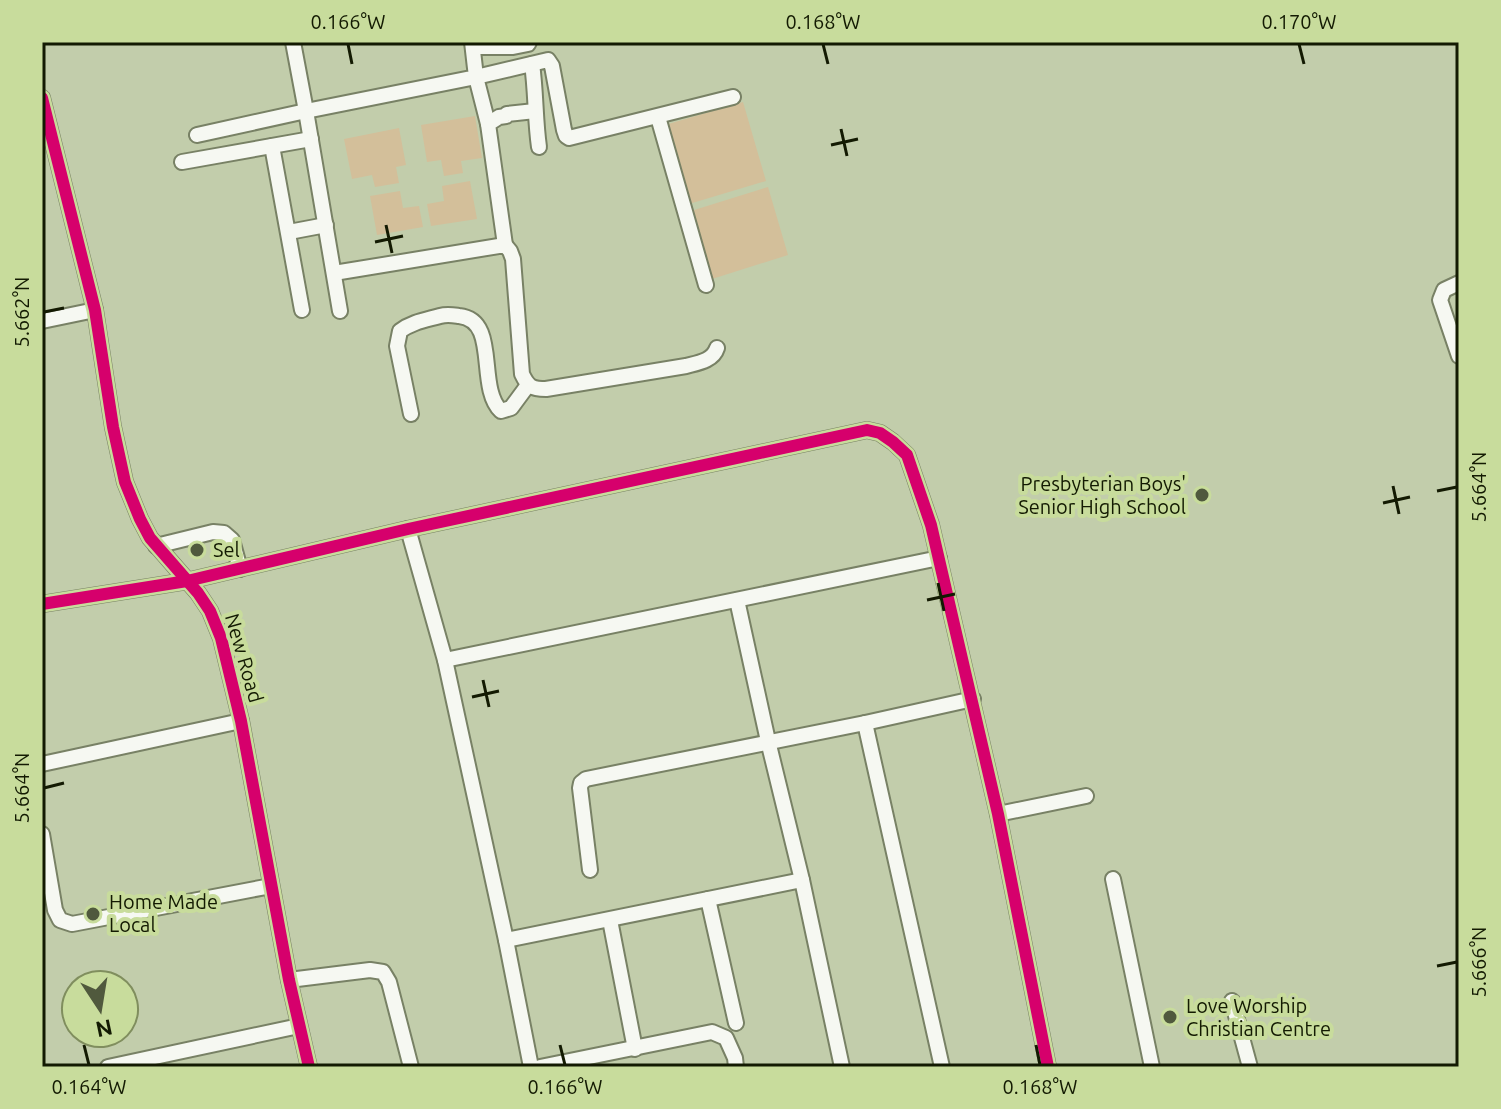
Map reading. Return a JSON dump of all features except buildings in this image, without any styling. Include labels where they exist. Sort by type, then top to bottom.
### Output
[{"type":"street","points":[[293,42],[340,311]]},
{"type":"street","points":[[529,42],[473,44],[505,245],[513,259],[522,374],[528,385],[534,389],[546,389],[686,366],[707,359],[715,354],[717,348]]},
{"type":"street","points":[[197,135],[548,60],[569,138],[733,97]]},
{"type":"street","points":[[532,64],[539,147]]},
{"type":"street","name":"New Road","points":[[42,98],[95,310],[125,482],[140,519],[156,546],[210,611],[221,638],[241,721],[289,980],[309,1067]]},
{"type":"street","points":[[488,124],[507,114],[535,111]]},
{"type":"street","points":[[658,117],[706,285]]},
{"type":"street","points":[[182,162],[311,139]]},
{"type":"street","points":[[272,146],[302,310]]},
{"type":"street","points":[[289,232],[326,225]]},
{"type":"street","points":[[334,273],[505,245]]},
{"type":"street","points":[[1459,283],[1444,290],[1440,300],[1459,356]]},
{"type":"street","points":[[42,321],[95,310]]},
{"type":"street","points":[[411,414],[397,346],[400,331],[409,324],[446,314],[471,318],[479,324],[488,381],[494,403],[501,411],[511,408],[528,385]]},
{"type":"street","points":[[42,604],[187,581],[408,529],[867,430],[880,433],[907,455],[931,525],[998,814],[1048,1067]]},
{"type":"street","points":[[408,529],[445,660],[531,1067]]},
{"type":"street","points":[[156,546],[213,532],[224,533],[232,540],[240,569]]},
{"type":"street","points":[[445,660],[939,558]]},
{"type":"street","points":[[737,600],[842,1067]]},
{"type":"street","points":[[590,870],[580,788],[586,779],[973,699]]},
{"type":"street","points":[[42,764],[241,721]]},
{"type":"street","points":[[865,723],[942,1067]]},
{"type":"street","points":[[998,814],[1086,796]]},
{"type":"street","points":[[42,834],[55,910],[60,920],[72,924],[271,886]]},
{"type":"street","points":[[1113,879],[1152,1067]]},
{"type":"street","points":[[506,940],[802,880]]},
{"type":"street","points":[[708,899],[736,1023]]},
{"type":"street","points":[[610,920],[635,1049]]},
{"type":"street","points":[[289,980],[370,970],[383,972],[389,982],[411,1067]]},
{"type":"street","points":[[1232,1001],[1250,1067]]},
{"type":"street","points":[[108,1067],[299,1026]]},
{"type":"street","points":[[540,1067],[712,1032],[726,1038],[736,1067]]},
{"type":"shaded area","points":[[743,102],[766,181],[689,204],[665,125]]},
{"type":"shaded area","points":[[475,116],[482,158],[461,161],[463,173],[444,176],[441,160],[427,162],[421,125]]},
{"type":"shaded area","points":[[399,128],[406,165],[396,167],[399,183],[375,187],[372,175],[352,179],[344,139]]},
{"type":"shaded area","points":[[470,181],[477,219],[431,226],[427,204],[444,201],[442,186]]},
{"type":"shaded area","points":[[768,187],[788,255],[712,279],[691,211]]},
{"type":"shaded area","points":[[400,191],[403,208],[419,206],[423,227],[377,235],[370,196]]},
{"type":"cycle path","points":[[42,98],[95,310],[125,482],[150,538],[198,593],[210,611],[221,638],[241,721],[289,980],[309,1067]]},
{"type":"cycle path","points":[[42,604],[187,581],[408,529],[867,430],[880,433],[907,455],[931,525],[998,814],[1048,1067]]},
{"type":"place","name":"Presbyterian Boys' Senior High School","points":[[1202,495]]},
{"type":"place","name":"Sel","points":[[197,550]]},
{"type":"place","name":"Home Made Local","points":[[93,914]]},
{"type":"place","name":"Love Worship Christian Centre","points":[[1170,1017]]}]
